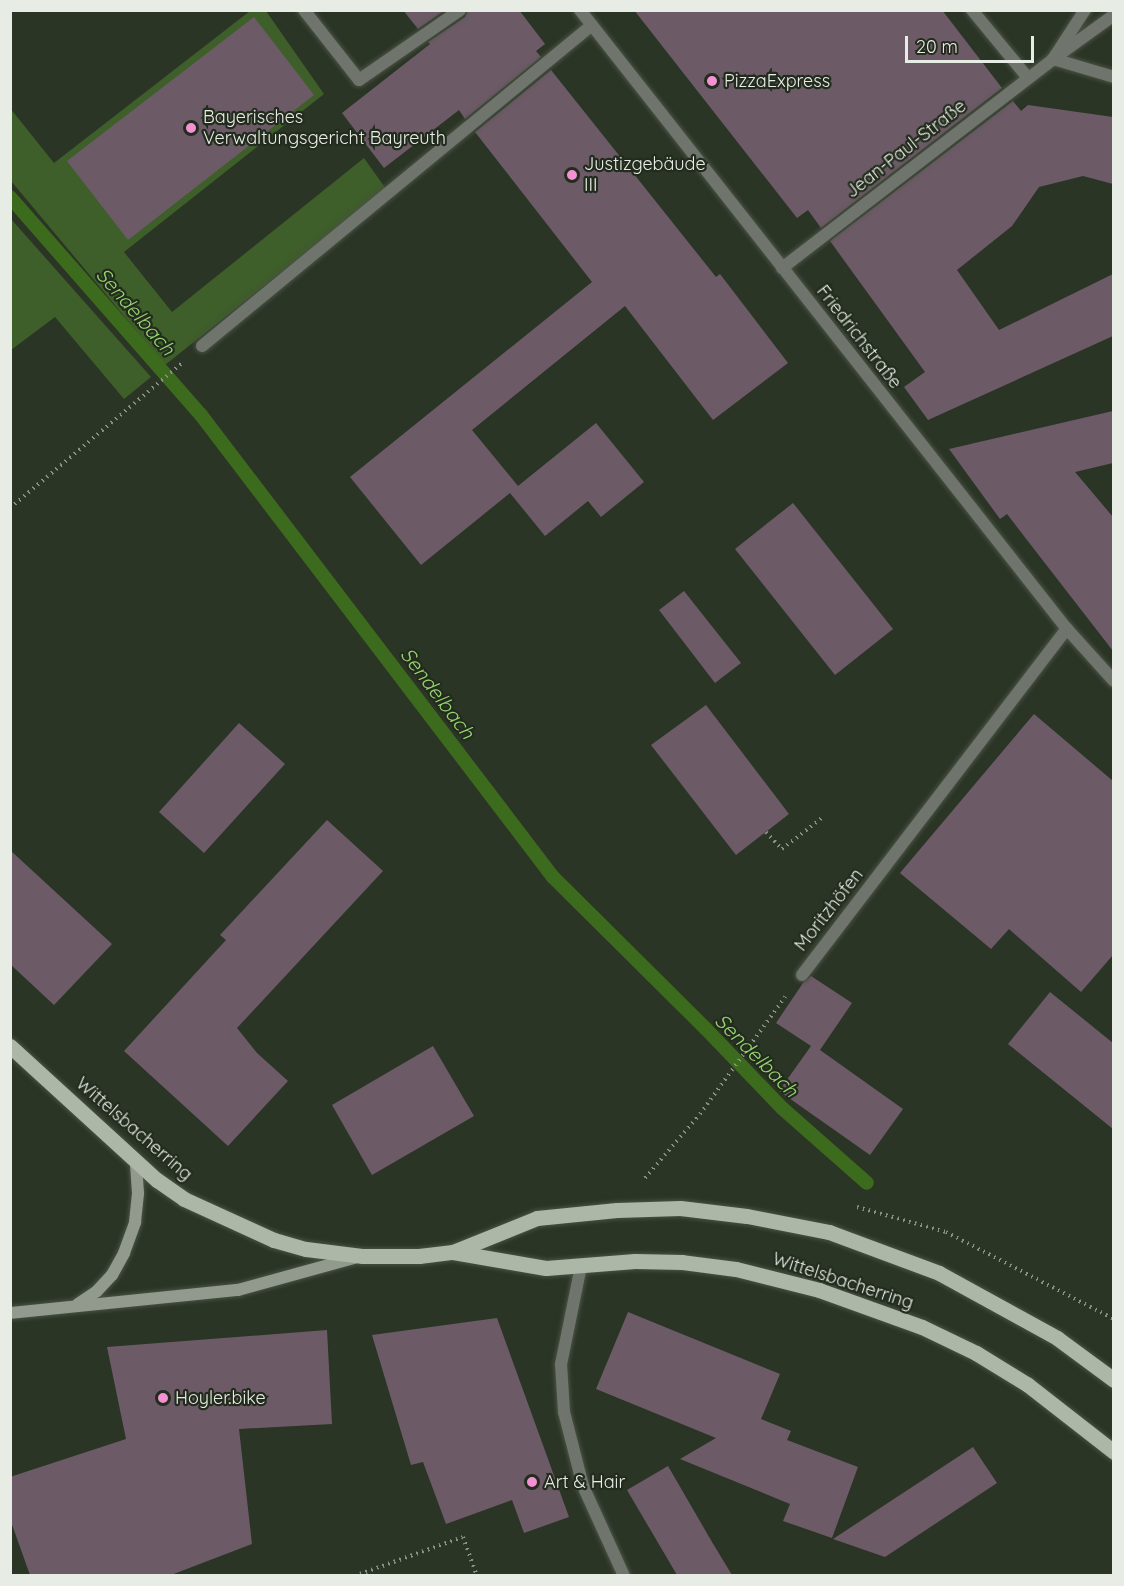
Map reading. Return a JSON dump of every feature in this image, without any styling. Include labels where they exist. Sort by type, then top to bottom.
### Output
[{"type":"main road","name":"Wittelsbacherring","points":[[10,1046],[136,1161],[184,1199],[274,1240],[306,1249],[362,1256],[419,1256],[453,1252],[537,1218],[617,1210],[680,1208],[747,1216],[829,1232],[939,1273],[1057,1338],[1113,1380]]},
{"type":"main road","points":[[75,1306],[97,1291],[112,1275],[124,1254],[135,1222],[138,1192],[136,1161]]},
{"type":"main road","name":"Wittelsbacherring","points":[[453,1252],[546,1268],[635,1261],[682,1262],[736,1269],[819,1290],[922,1327],[976,1353],[1028,1385],[1113,1452]]},
{"type":"main road","points":[[10,1314],[238,1290],[362,1256]]},
{"type":"street","points":[[304,10],[359,81],[460,10]]},
{"type":"street","name":"Friedrichstraße","points":[[580,10],[1067,629],[1113,681]]},
{"type":"street","points":[[972,10],[1028,78]]},
{"type":"street","points":[[1085,10],[1053,58],[1113,77]]},
{"type":"street","name":"Jean-Paul-Straße","points":[[782,268],[1053,58],[1113,15]]},
{"type":"street","points":[[202,346],[592,26]]},
{"type":"street","name":"Moritzhöfen","points":[[802,975],[1067,629]]},
{"type":"street","points":[[581,1266],[561,1364],[564,1412],[583,1485],[624,1575]]},
{"type":"path","points":[[10,508],[202,346]]},
{"type":"path","points":[[766,832],[782,849],[823,817]]},
{"type":"path","name":"Moritzhöfen","points":[[617,1210],[709,1101],[802,975]]},
{"type":"path","points":[[946,1232],[1113,1319]]},
{"type":"path","points":[[360,1575],[464,1537],[477,1575]]},
{"type":"green space","points":[[250,11],[266,11],[324,94],[124,252],[172,312],[364,158],[386,189],[165,365],[11,181],[10,108],[54,163]]},
{"type":"green space","points":[[11,219],[151,377],[124,399],[55,317],[11,350]]},
{"type":"building","points":[[403,10],[445,10],[418,29]]},
{"type":"building","name":"Bayerisches Verwaltungsgericht Bayreuth","points":[[468,10],[519,10],[545,44],[536,51],[541,57],[465,119],[459,110],[384,168],[342,113],[430,44],[428,42],[465,17]]},
{"type":"building","points":[[634,10],[942,10],[1002,88],[821,228],[808,210],[797,218]]},
{"type":"building","name":"Bayerisches Verwaltungsgericht Bayreuth","points":[[254,17],[314,95],[128,240],[67,161]]},
{"type":"building","points":[[551,70],[716,277],[720,274],[788,363],[713,420],[625,306],[472,430],[518,486],[596,423],[644,482],[601,517],[588,501],[545,536],[510,493],[421,565],[350,477],[592,282],[475,132]]},
{"type":"building","points":[[1013,101],[1021,111],[1028,105],[1113,117],[1113,184],[1083,176],[1039,187],[1012,226],[957,270],[999,330],[1113,274],[1113,336],[928,420],[904,387],[925,372],[830,241]]},
{"type":"building","points":[[1113,411],[1113,463],[1075,472],[1113,517],[1113,651],[1007,514],[1000,519],[949,449]]},
{"type":"building","points":[[793,503],[893,629],[835,675],[735,549]]},
{"type":"building","points":[[684,591],[741,663],[715,683],[659,610]]},
{"type":"building","points":[[706,705],[789,814],[736,855],[651,745]]},
{"type":"building","points":[[1034,714],[1113,781],[1113,955],[1081,992],[1009,929],[991,949],[900,873]]},
{"type":"building","points":[[239,723],[285,764],[204,853],[159,812]]},
{"type":"building","points":[[327,820],[383,871],[237,1028],[257,1053],[288,1081],[228,1146],[124,1051],[226,940],[220,935]]},
{"type":"building","points":[[10,850],[112,944],[54,1005],[10,964]]},
{"type":"building","points":[[811,976],[852,1003],[820,1050],[903,1109],[870,1155],[779,1091],[811,1046],[776,1023],[803,983]]},
{"type":"building","points":[[1050,992],[1113,1043],[1113,1129],[1008,1044]]},
{"type":"building","points":[[433,1046],[474,1116],[372,1175],[332,1105]]},
{"type":"building","points":[[628,1312],[780,1374],[761,1419],[791,1431],[787,1440],[858,1467],[832,1538],[783,1521],[790,1504],[680,1459],[716,1438],[596,1389]]},
{"type":"building","points":[[497,1318],[569,1517],[524,1533],[512,1500],[446,1524],[423,1462],[411,1465],[372,1335]]},
{"type":"building","points":[[327,1330],[332,1424],[239,1429],[252,1544],[171,1575],[30,1575],[10,1519],[10,1477],[126,1439],[107,1347]]},
{"type":"building","points":[[973,1447],[997,1483],[885,1557],[833,1539]]},
{"type":"building","points":[[668,1466],[732,1575],[677,1575],[627,1490]]},
{"type":"waterway","name":"Sendelbach","points":[[10,197],[201,415],[553,877],[782,1108],[867,1183]]},
{"type":"place","name":"PizzaExpress","points":[[712,81]]},
{"type":"place","name":"Bayerisches Verwaltungsgericht Bayreuth","points":[[191,128]]},
{"type":"place","name":"Justizgebäude III","points":[[572,175]]},
{"type":"place","name":"Hoyler.bike","points":[[163,1398]]},
{"type":"place","name":"Art & Hair","points":[[532,1482]]}]
